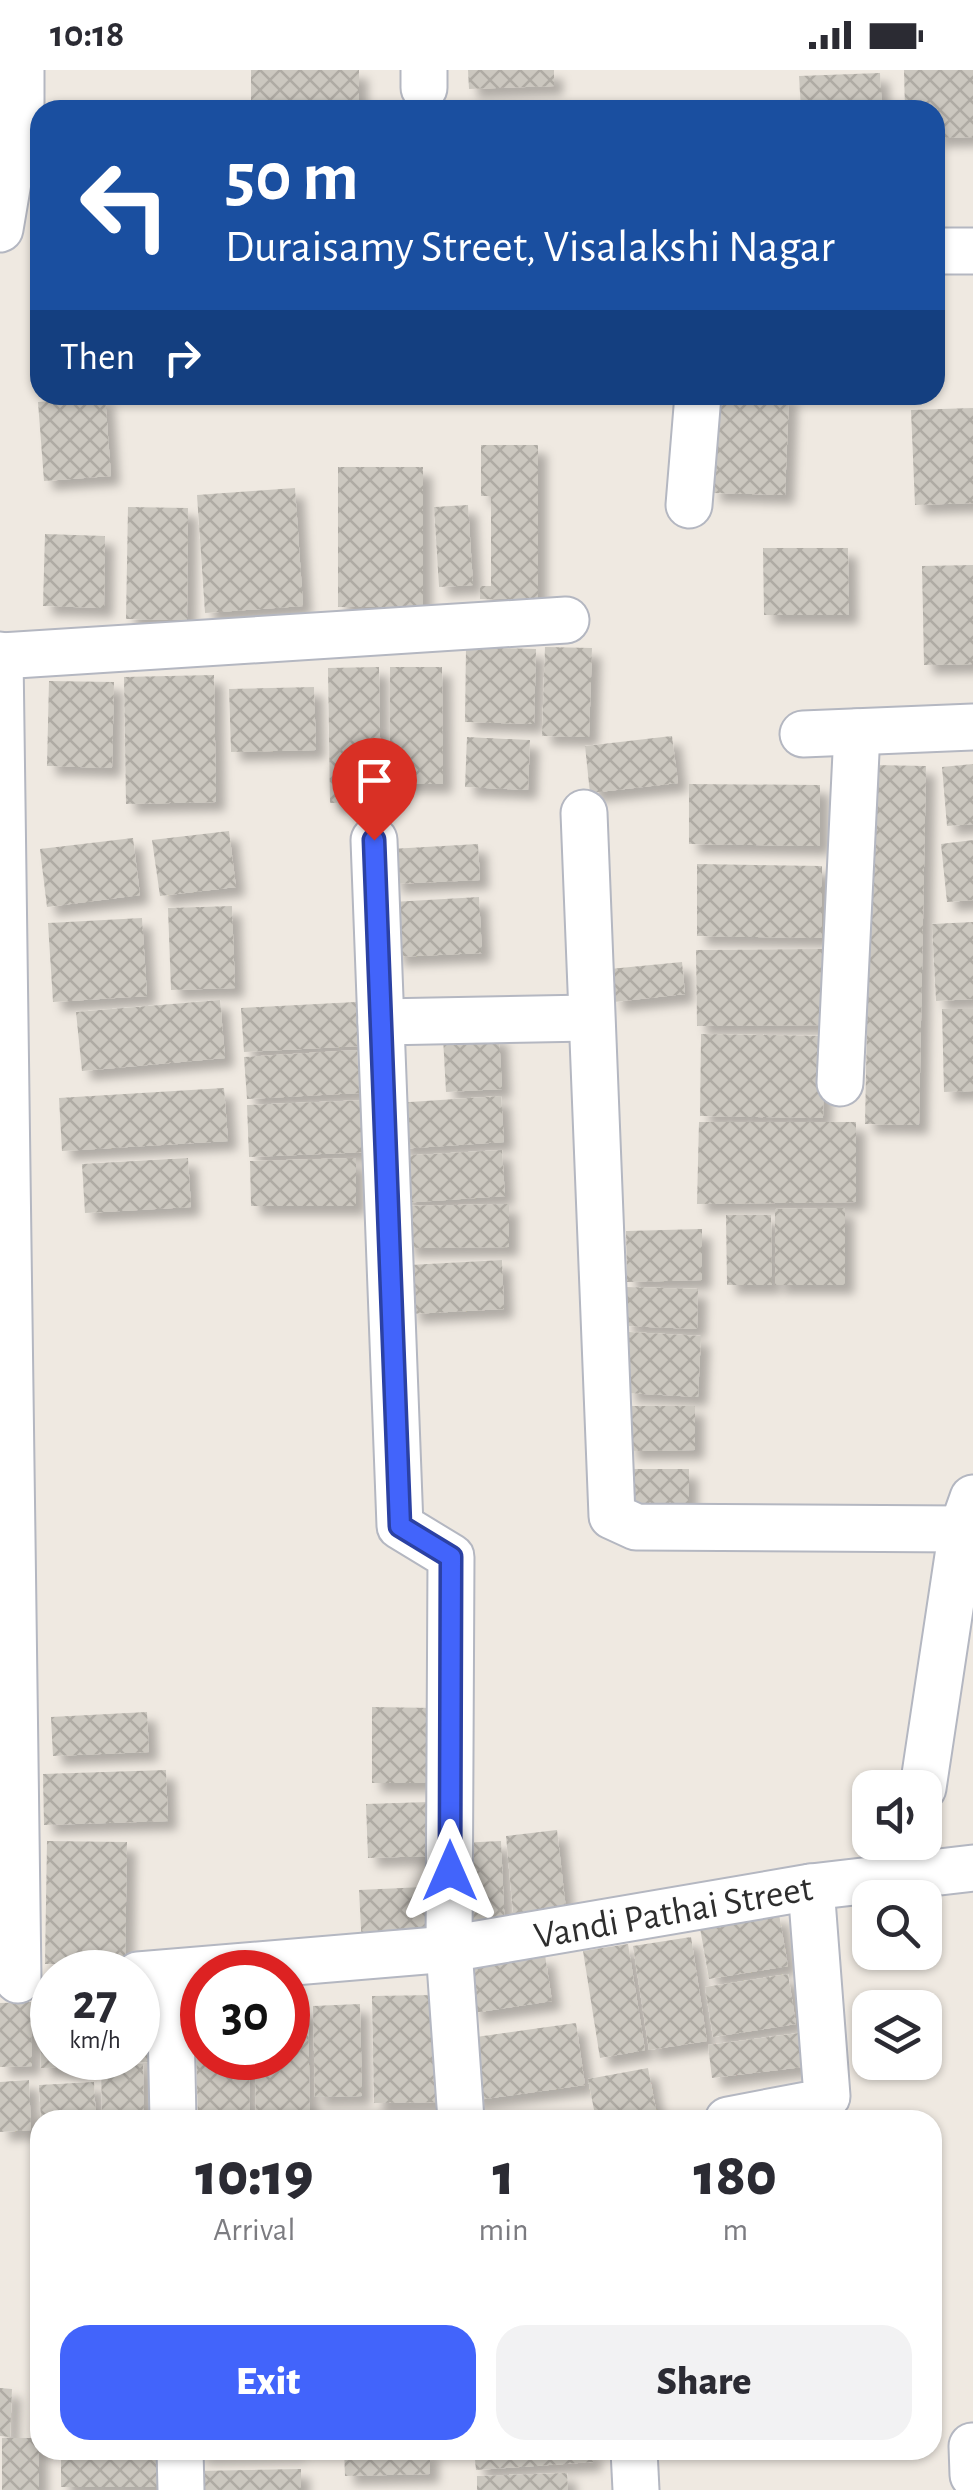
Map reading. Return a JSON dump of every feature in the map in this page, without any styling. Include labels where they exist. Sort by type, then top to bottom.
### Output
[{"type":"street","points":[[0,229],[21,88]]},
{"type":"street","points":[[945,252],[973,252]]},
{"type":"street","points":[[688,505],[697,405]]},
{"type":"street","points":[[23,1979],[0,655],[566,620]]},
{"type":"street","points":[[803,734],[973,727]]},
{"type":"street","points":[[840,1083],[857,732]]},
{"type":"street","points":[[584,813],[612,1516],[636,1526],[968,1514],[926,1770]]},
{"type":"street","points":[[374,840],[400,1526],[451,1557],[450,1949],[459,2110]]},
{"type":"street","points":[[381,1022],[590,1018]]},
{"type":"street","name":"Vandi Pathai Street","points":[[160,1974],[450,1949],[810,1887],[905,1860]]},
{"type":"street","name":"Vandi Pathai Street","points":[[924,1860],[973,1868]]},
{"type":"street","points":[[780,2110],[817,2103],[827,2096],[810,1887]]},
{"type":"street","points":[[160,2021],[172,2110]]},
{"type":"street","points":[[972,2446],[973,2475]]},
{"type":"street","points":[[180,2460],[181,2490]]},
{"type":"street","points":[[634,2460],[636,2490]]},
{"type":"building","points":[[251,70],[359,70],[359,100],[251,100]]},
{"type":"building","points":[[468,70],[554,70],[554,86],[469,89]]},
{"type":"building","points":[[904,70],[973,70],[973,137],[945,138],[945,100],[905,100]]},
{"type":"building","points":[[880,73],[881,100],[800,100],[799,76]]},
{"type":"building","points":[[38,405],[106,405],[111,476],[44,481]]},
{"type":"building","points":[[715,405],[789,405],[785,495],[711,493]]},
{"type":"building","points":[[973,408],[973,503],[915,505],[911,410]]},
{"type":"building","points":[[481,445],[538,445],[538,599],[480,599],[480,586],[491,586],[491,496],[481,496]]},
{"type":"building","points":[[338,467],[423,467],[423,607],[338,607]]},
{"type":"building","points":[[295,488],[303,606],[205,613],[197,495]]},
{"type":"building","points":[[468,505],[473,585],[439,587],[434,507]]},
{"type":"building","points":[[128,507],[188,508],[187,620],[126,619]]},
{"type":"building","points":[[45,534],[105,536],[104,608],[43,606]]},
{"type":"building","points":[[763,548],[848,548],[849,615],[764,615]]},
{"type":"building","points":[[973,565],[973,664],[924,665],[922,566]]},
{"type":"building","points":[[466,647],[536,649],[534,724],[465,722]]},
{"type":"building","points":[[545,647],[592,648],[589,737],[542,736]]},
{"type":"building","points":[[379,667],[381,802],[330,803],[328,668]]},
{"type":"building","points":[[390,667],[442,667],[443,784],[390,784]]},
{"type":"building","points":[[214,675],[216,802],[126,804],[124,677]]},
{"type":"building","points":[[49,681],[114,682],[112,768],[47,766]]},
{"type":"building","points":[[314,687],[316,750],[231,752],[229,689]]},
{"type":"building","points":[[672,736],[678,783],[590,793],[585,746]]},
{"type":"building","points":[[467,737],[530,740],[528,790],[465,787]]},
{"type":"building","points":[[973,764],[973,824],[947,826],[942,767]]},
{"type":"building","points":[[872,765],[926,766],[919,1125],[865,1124]]},
{"type":"building","points":[[689,784],[820,785],[820,846],[689,844]]},
{"type":"building","points":[[229,831],[236,887],[160,896],[152,840]]},
{"type":"building","points":[[133,838],[140,895],[47,907],[40,849]]},
{"type":"building","points":[[973,840],[973,900],[947,902],[941,844]]},
{"type":"building","points":[[478,844],[480,880],[393,884],[391,849]]},
{"type":"building","points":[[697,864],[822,866],[822,938],[697,936]]},
{"type":"building","points":[[479,897],[482,953],[395,957],[392,902]]},
{"type":"building","points":[[232,906],[235,988],[171,990],[168,908]]},
{"type":"building","points":[[142,918],[147,996],[53,1002],[48,923]]},
{"type":"building","points":[[973,922],[973,999],[936,1001],[932,924]]},
{"type":"building","points":[[822,949],[823,1025],[697,1026],[696,950]]},
{"type":"building","points":[[682,962],[685,994],[614,1002],[610,969]]},
{"type":"building","points":[[220,1000],[225,1058],[82,1071],[76,1012]]},
{"type":"building","points":[[356,1002],[359,1046],[244,1052],[241,1008]]},
{"type":"building","points":[[942,1009],[973,1009],[973,1091],[944,1092]]},
{"type":"building","points":[[701,1034],[824,1036],[823,1118],[700,1116]]},
{"type":"building","points":[[499,1035],[502,1089],[446,1092],[443,1037]]},
{"type":"building","points":[[357,1050],[359,1093],[247,1099],[244,1057]]},
{"type":"building","points":[[224,1088],[228,1141],[62,1151],[59,1098]]},
{"type":"building","points":[[501,1096],[504,1142],[399,1149],[395,1103]]},
{"type":"building","points":[[367,1100],[369,1152],[249,1157],[247,1105]]},
{"type":"building","points":[[699,1122],[856,1122],[856,1202],[697,1204]]},
{"type":"building","points":[[502,1150],[505,1196],[402,1203],[399,1156]]},
{"type":"building","points":[[188,1158],[191,1207],[85,1213],[82,1164]]},
{"type":"building","points":[[356,1158],[356,1206],[251,1206],[250,1161]]},
{"type":"building","points":[[509,1204],[509,1247],[406,1248],[405,1206]]},
{"type":"building","points":[[845,1208],[845,1285],[775,1285],[775,1209]]},
{"type":"building","points":[[726,1215],[771,1215],[772,1285],[727,1285]]},
{"type":"building","points":[[702,1229],[702,1280],[627,1282],[626,1231]]},
{"type":"building","points":[[502,1260],[504,1309],[411,1314],[409,1265]]},
{"type":"building","points":[[625,1287],[698,1289],[697,1329],[624,1326]]},
{"type":"building","points":[[629,1332],[701,1336],[698,1397],[626,1393]]},
{"type":"building","points":[[627,1406],[695,1406],[695,1450],[628,1451]]},
{"type":"building","points":[[628,1469],[689,1469],[689,1509],[628,1508]]},
{"type":"building","points":[[372,1707],[435,1708],[435,1783],[372,1783]]},
{"type":"building","points":[[147,1712],[149,1752],[53,1756],[51,1717]]},
{"type":"building","points":[[166,1770],[168,1821],[44,1825],[43,1774]]},
{"type":"building","points":[[429,1802],[431,1856],[368,1858],[366,1804]]},
{"type":"building","points":[[557,1830],[567,1918],[514,1923],[506,1836]]},
{"type":"building","points":[[47,1841],[127,1842],[125,1950],[45,1950]]},
{"type":"building","points":[[501,1841],[505,1931],[463,1933],[459,1843]]},
{"type":"building","points":[[424,1887],[426,1945],[362,1948],[359,1890]]},
{"type":"building","points":[[779,1914],[788,1966],[709,1979],[700,1928]]},
{"type":"building","points":[[691,1937],[707,2041],[649,2050],[633,1946]]},
{"type":"building","points":[[628,1944],[645,2050],[600,2058],[583,1951]]},
{"type":"building","points":[[545,1955],[552,2001],[473,2013],[466,1967]]},
{"type":"building","points":[[788,1974],[796,2024],[713,2037],[705,1987]]},
{"type":"building","points":[[437,1995],[440,2102],[374,2103],[372,1996]]},
{"type":"building","points":[[30,2002],[30,2066],[0,2067],[0,2003]]},
{"type":"building","points":[[360,2004],[362,2096],[315,2097],[313,2006]]},
{"type":"building","points":[[576,2023],[585,2085],[470,2101],[462,2039]]},
{"type":"building","points":[[799,2033],[803,2067],[712,2078],[708,2045]]},
{"type":"building","points":[[648,2068],[656,2110],[594,2110],[588,2079]]},
{"type":"building","points":[[29,2080],[30,2130],[0,2132],[0,2082]]},
{"type":"building","points":[[101,2080],[143,2080],[144,2110],[102,2110]]},
{"type":"building","points":[[197,2080],[249,2080],[250,2110],[198,2110]]},
{"type":"building","points":[[255,2080],[309,2080],[310,2110],[256,2110]]},
{"type":"building","points":[[94,2082],[95,2110],[40,2110],[39,2085]]},
{"type":"building","points":[[0,2388],[12,2389],[10,2437],[0,2436]]},
{"type":"building","points":[[2,2438],[30,2438],[30,2460],[39,2460],[39,2490],[2,2490]]},
{"type":"building","points":[[61,2460],[162,2460],[162,2487],[61,2487]]},
{"type":"building","points":[[344,2460],[430,2460],[430,2474],[345,2476]]},
{"type":"building","points":[[475,2460],[593,2462],[476,2470]]},
{"type":"building","points":[[301,2469],[301,2490],[194,2490],[193,2471]]},
{"type":"building","points":[[567,2473],[568,2490],[477,2490],[477,2476]]},
{"type":"route","points":[[374,840],[400,1526],[451,1557],[450,1871]]}]
